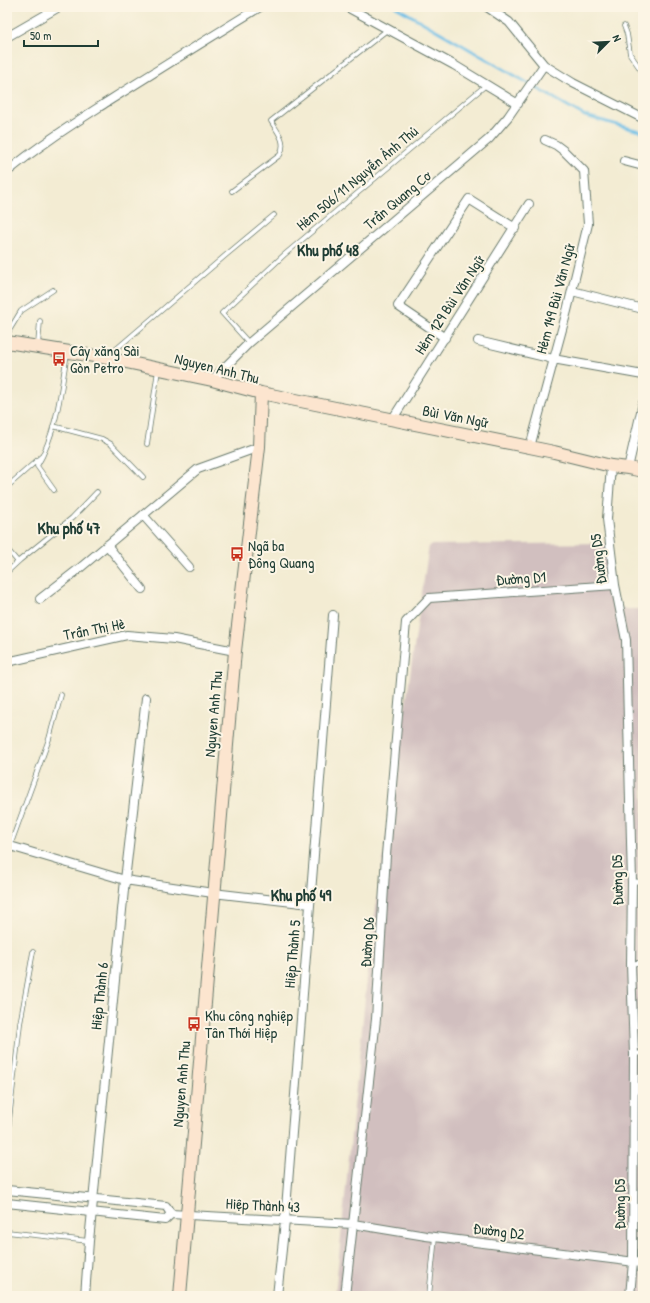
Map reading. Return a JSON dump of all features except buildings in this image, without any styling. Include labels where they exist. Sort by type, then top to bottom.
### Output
[{"type":"main road","name":"Nguyen Anh Thu","points":[[7,342],[106,358],[212,380],[261,393],[259,447],[235,651],[213,893],[180,1296]]},
{"type":"main road","name":"Bùi Văn Ngữ","points":[[261,393],[530,447],[611,466],[643,471]]},
{"type":"street","points":[[7,37],[59,7]]},
{"type":"street","points":[[7,172],[21,160],[72,125],[260,7]]},
{"type":"street","points":[[347,7],[487,85],[519,101]]},
{"type":"street","points":[[487,7],[509,22],[542,68],[643,116]]},
{"type":"street","name":"Trần Quang Cơ","points":[[212,380],[249,343],[489,139],[519,101],[542,68]]},
{"type":"street","name":"Hẻm 149 Bùi Văn Ngữ","points":[[530,447],[572,291],[588,224],[584,171],[573,159],[556,145],[545,140]]},
{"type":"street","points":[[624,161],[643,166]]},
{"type":"street","points":[[445,338],[398,306],[469,199],[515,228]]},
{"type":"street","name":"Hẻm 129 Bùi Văn Ngữ","points":[[392,420],[529,204]]},
{"type":"street","points":[[572,291],[643,309]]},
{"type":"street","points":[[478,341],[554,359],[643,375]]},
{"type":"street","points":[[628,468],[643,403]]},
{"type":"street","points":[[40,599],[198,469],[259,447]]},
{"type":"street","name":"Đường D5","points":[[611,466],[607,518],[615,585],[626,640],[632,882],[631,964],[634,1054],[633,1262],[630,1296]]},
{"type":"street","points":[[143,515],[189,566]]},
{"type":"street","points":[[107,545],[142,589]]},
{"type":"street","name":"Đường D1","points":[[429,598],[615,585]]},
{"type":"street","name":"Đường D6","points":[[345,1296],[376,1019],[386,855],[406,622],[429,598]]},
{"type":"street","name":"Hiệp Thành 5","points":[[277,1296],[285,1221],[333,615]]},
{"type":"street","name":"Trần Thị Hè","points":[[7,662],[127,635],[174,639],[235,651]]},
{"type":"street","name":"Hiệp Thành 6","points":[[85,1296],[124,880],[146,698]]},
{"type":"street","points":[[8,849],[124,880],[213,893],[310,904]]},
{"type":"street","name":"Hiệp Thành 43","points":[[7,1190],[166,1206],[171,1214]]},
{"type":"street","name":"Hiệp Thành 43","points":[[7,1204],[165,1220],[171,1214],[353,1224]]},
{"type":"street","name":"Đường D2","points":[[353,1224],[435,1237],[643,1263]]},
{"type":"lane","points":[[624,26],[628,34],[630,54],[643,73]]},
{"type":"lane","points":[[232,191],[280,155],[283,148],[282,142],[271,121],[387,30]]},
{"type":"lane","name":"Hẻm 506/11 Nguyễn Ảnh Thủ","points":[[249,343],[222,313],[284,255],[487,85]]},
{"type":"lane","points":[[106,358],[274,215]]},
{"type":"lane","points":[[7,334],[21,311],[53,290]]},
{"type":"lane","points":[[38,347],[40,321]]},
{"type":"lane","points":[[54,490],[37,466],[45,453],[59,407],[68,352]]},
{"type":"lane","points":[[147,444],[158,369]]},
{"type":"lane","points":[[53,426],[102,439],[111,444],[143,477]]},
{"type":"lane","points":[[8,486],[45,453]]},
{"type":"lane","points":[[7,572],[72,518],[97,492]]},
{"type":"lane","points":[[7,549],[18,562]]},
{"type":"lane","points":[[8,849],[49,739],[61,695]]},
{"type":"lane","points":[[632,882],[643,881]]},
{"type":"lane","points":[[7,1138],[20,1024],[33,952]]},
{"type":"lane","points":[[631,964],[643,962]]},
{"type":"lane","points":[[634,1054],[643,1053]]},
{"type":"lane","points":[[7,1085],[13,1086]]},
{"type":"lane","points":[[7,1232],[89,1241]]},
{"type":"lane","points":[[429,1296],[435,1237]]},
{"type":"shaded area","points":[[607,543],[616,609],[643,609],[643,1296],[335,1296],[370,949],[429,545]]},
{"type":"waterway","points":[[396,7],[585,116],[643,132]]},
{"type":"place","name":"Cây xăng Sài Gòn Petro","points":[[59,359]]},
{"type":"place","name":"Ngã ba Đông Quang","points":[[237,554]]},
{"type":"place","name":"Khu công nghiệp Tân Thới Hiệp","points":[[194,1024]]},
{"type":"district","name":"Khu phố 48","points":[[328,250]]},
{"type":"district","name":"Khu phố 47","points":[[69,528]]},
{"type":"district","name":"Khu phố 49","points":[[301,895]]}]
